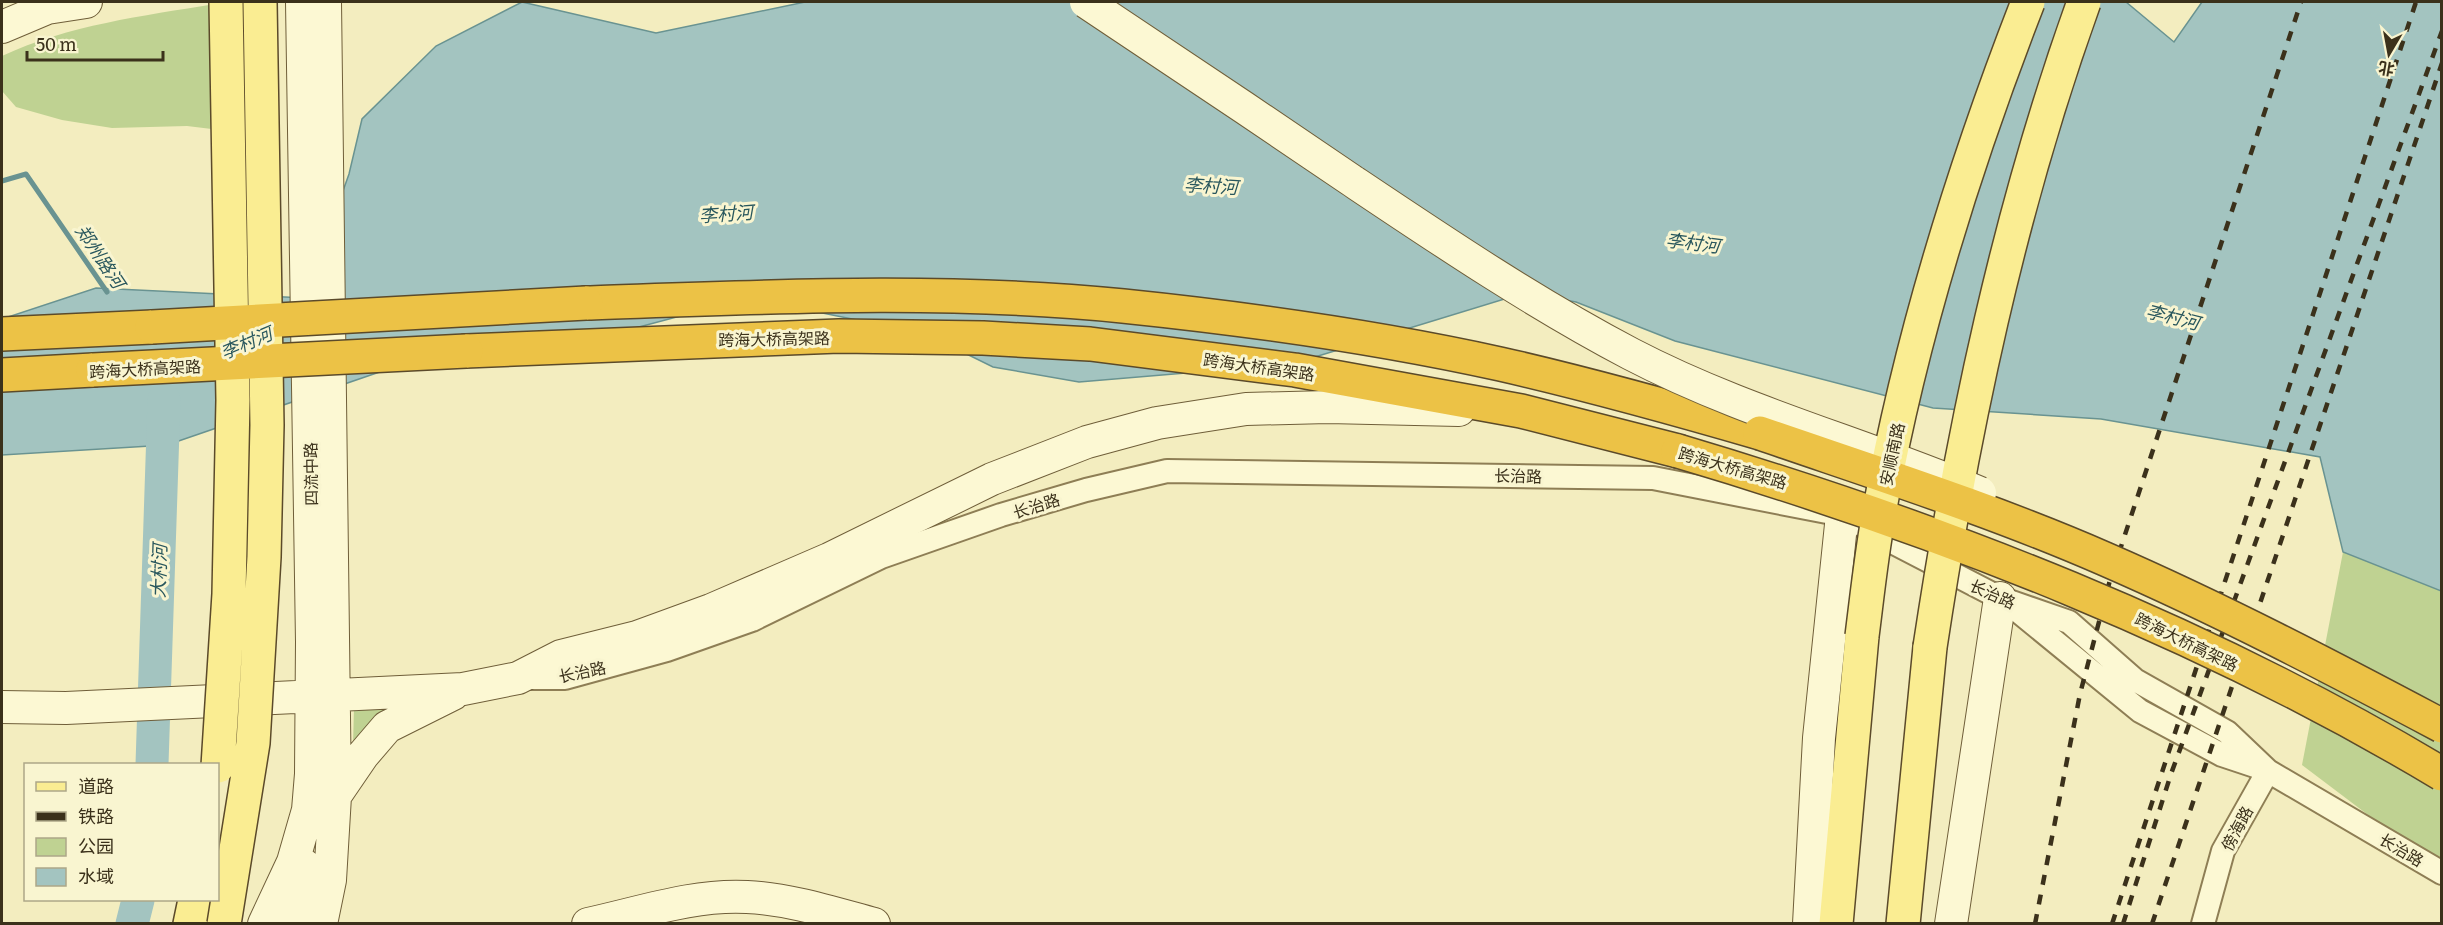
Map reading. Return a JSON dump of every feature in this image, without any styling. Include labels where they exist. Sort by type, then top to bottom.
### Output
[{"type":"highway","points":[[2,334],[586,303],[811,295],[984,298],[1120,306],[1293,327],[1476,360],[1656,403],[1760,433],[1901,482],[2105,559],[2291,646],[2442,726]]},
{"type":"highway","name":"跨海大桥高架路","points":[[2,375],[709,340],[839,336],[983,338],[1090,344],[1295,370],[1521,411],[1678,451],[1797,486],[1989,554],[2085,593],[2255,674],[2442,774]]},
{"type":"main road","points":[[2,27],[47,8],[86,2]]},
{"type":"main road","points":[[218,763],[229,594],[233,400],[226,2]]},
{"type":"main road","points":[[224,924],[253,743],[264,557],[267,425],[260,2]]},
{"type":"main road","points":[[1086,2],[1436,237],[1605,339],[1699,386],[1796,424],[1921,468],[2049,522],[2105,559]]},
{"type":"main road","name":"安顺南路","points":[[1836,924],[1862,636],[1877,521],[1921,324],[1966,170],[2028,2]]},
{"type":"main road","points":[[1903,924],[1930,647],[1960,464],[2021,200],[2064,55],[2084,2]]},
{"type":"main road","name":"四流中路","points":[[314,8],[323,642],[321,803],[326,917]]},
{"type":"main road","points":[[2,707],[66,708],[463,689],[518,678],[561,656],[637,637],[711,610],[829,559],[1033,461],[1087,442],[1148,426],[1246,409],[1328,407],[1521,411]]},
{"type":"main road","points":[[1809,924],[1819,738],[1842,514]]},
{"type":"main road","points":[[1951,924],[2000,598]]},
{"type":"main road","points":[[294,924],[321,803],[387,727],[463,689]]},
{"type":"main road","name":"四流中路","points":[[264,924],[321,803]]},
{"type":"main road","points":[[588,924],[699,900],[747,897],[801,905],[874,924]]},
{"type":"main road","points":[[190,924],[195,901]]},
{"type":"street","name":"长治路","points":[[518,678],[566,678],[668,650],[752,620],[880,557],[1075,493],[1167,471],[1653,478],[1842,514],[1839,515],[2000,598],[2051,636],[2140,711],[2222,755],[2268,771],[2442,873]]},
{"type":"street","name":"傍海路","points":[[2203,924],[2223,851],[2268,771]]},
{"type":"green space","points":[[215,4],[220,130],[187,126],[112,128],[62,120],[16,107],[2,91],[2,56],[27,45],[106,23]]},
{"type":"green space","points":[[2441,275],[2441,870],[2302,765],[2343,552]]},
{"type":"green space","points":[[413,698],[353,745],[354,707]]},
{"type":"water","name":"李村河","points":[[522,2],[656,33],[805,2],[2126,2],[2174,42],[2202,2],[2441,2],[2441,591],[2343,552],[2320,457],[2101,419],[1933,408],[1675,341],[1576,302],[1524,293],[1292,364],[1079,382],[993,367],[926,334],[748,298],[560,348],[458,345],[167,445],[2,455],[2,319],[96,288],[305,298],[349,174],[362,119],[436,46]]},
{"type":"waterway","name":"郑州路河","points":[[2,181],[26,174],[107,292]]},
{"type":"waterway","name":"大村河","points":[[152,763],[164,400]]},
{"type":"waterway","name":"大村河","points":[[132,924],[138,901]]},
{"type":"railway","points":[[2035,924],[2080,694],[2110,580],[2301,2]]},
{"type":"railway","points":[[2112,924],[2416,2]]},
{"type":"railway","points":[[2123,924],[2171,774],[2442,31]]},
{"type":"railway","points":[[2152,924],[2442,63]]}]
